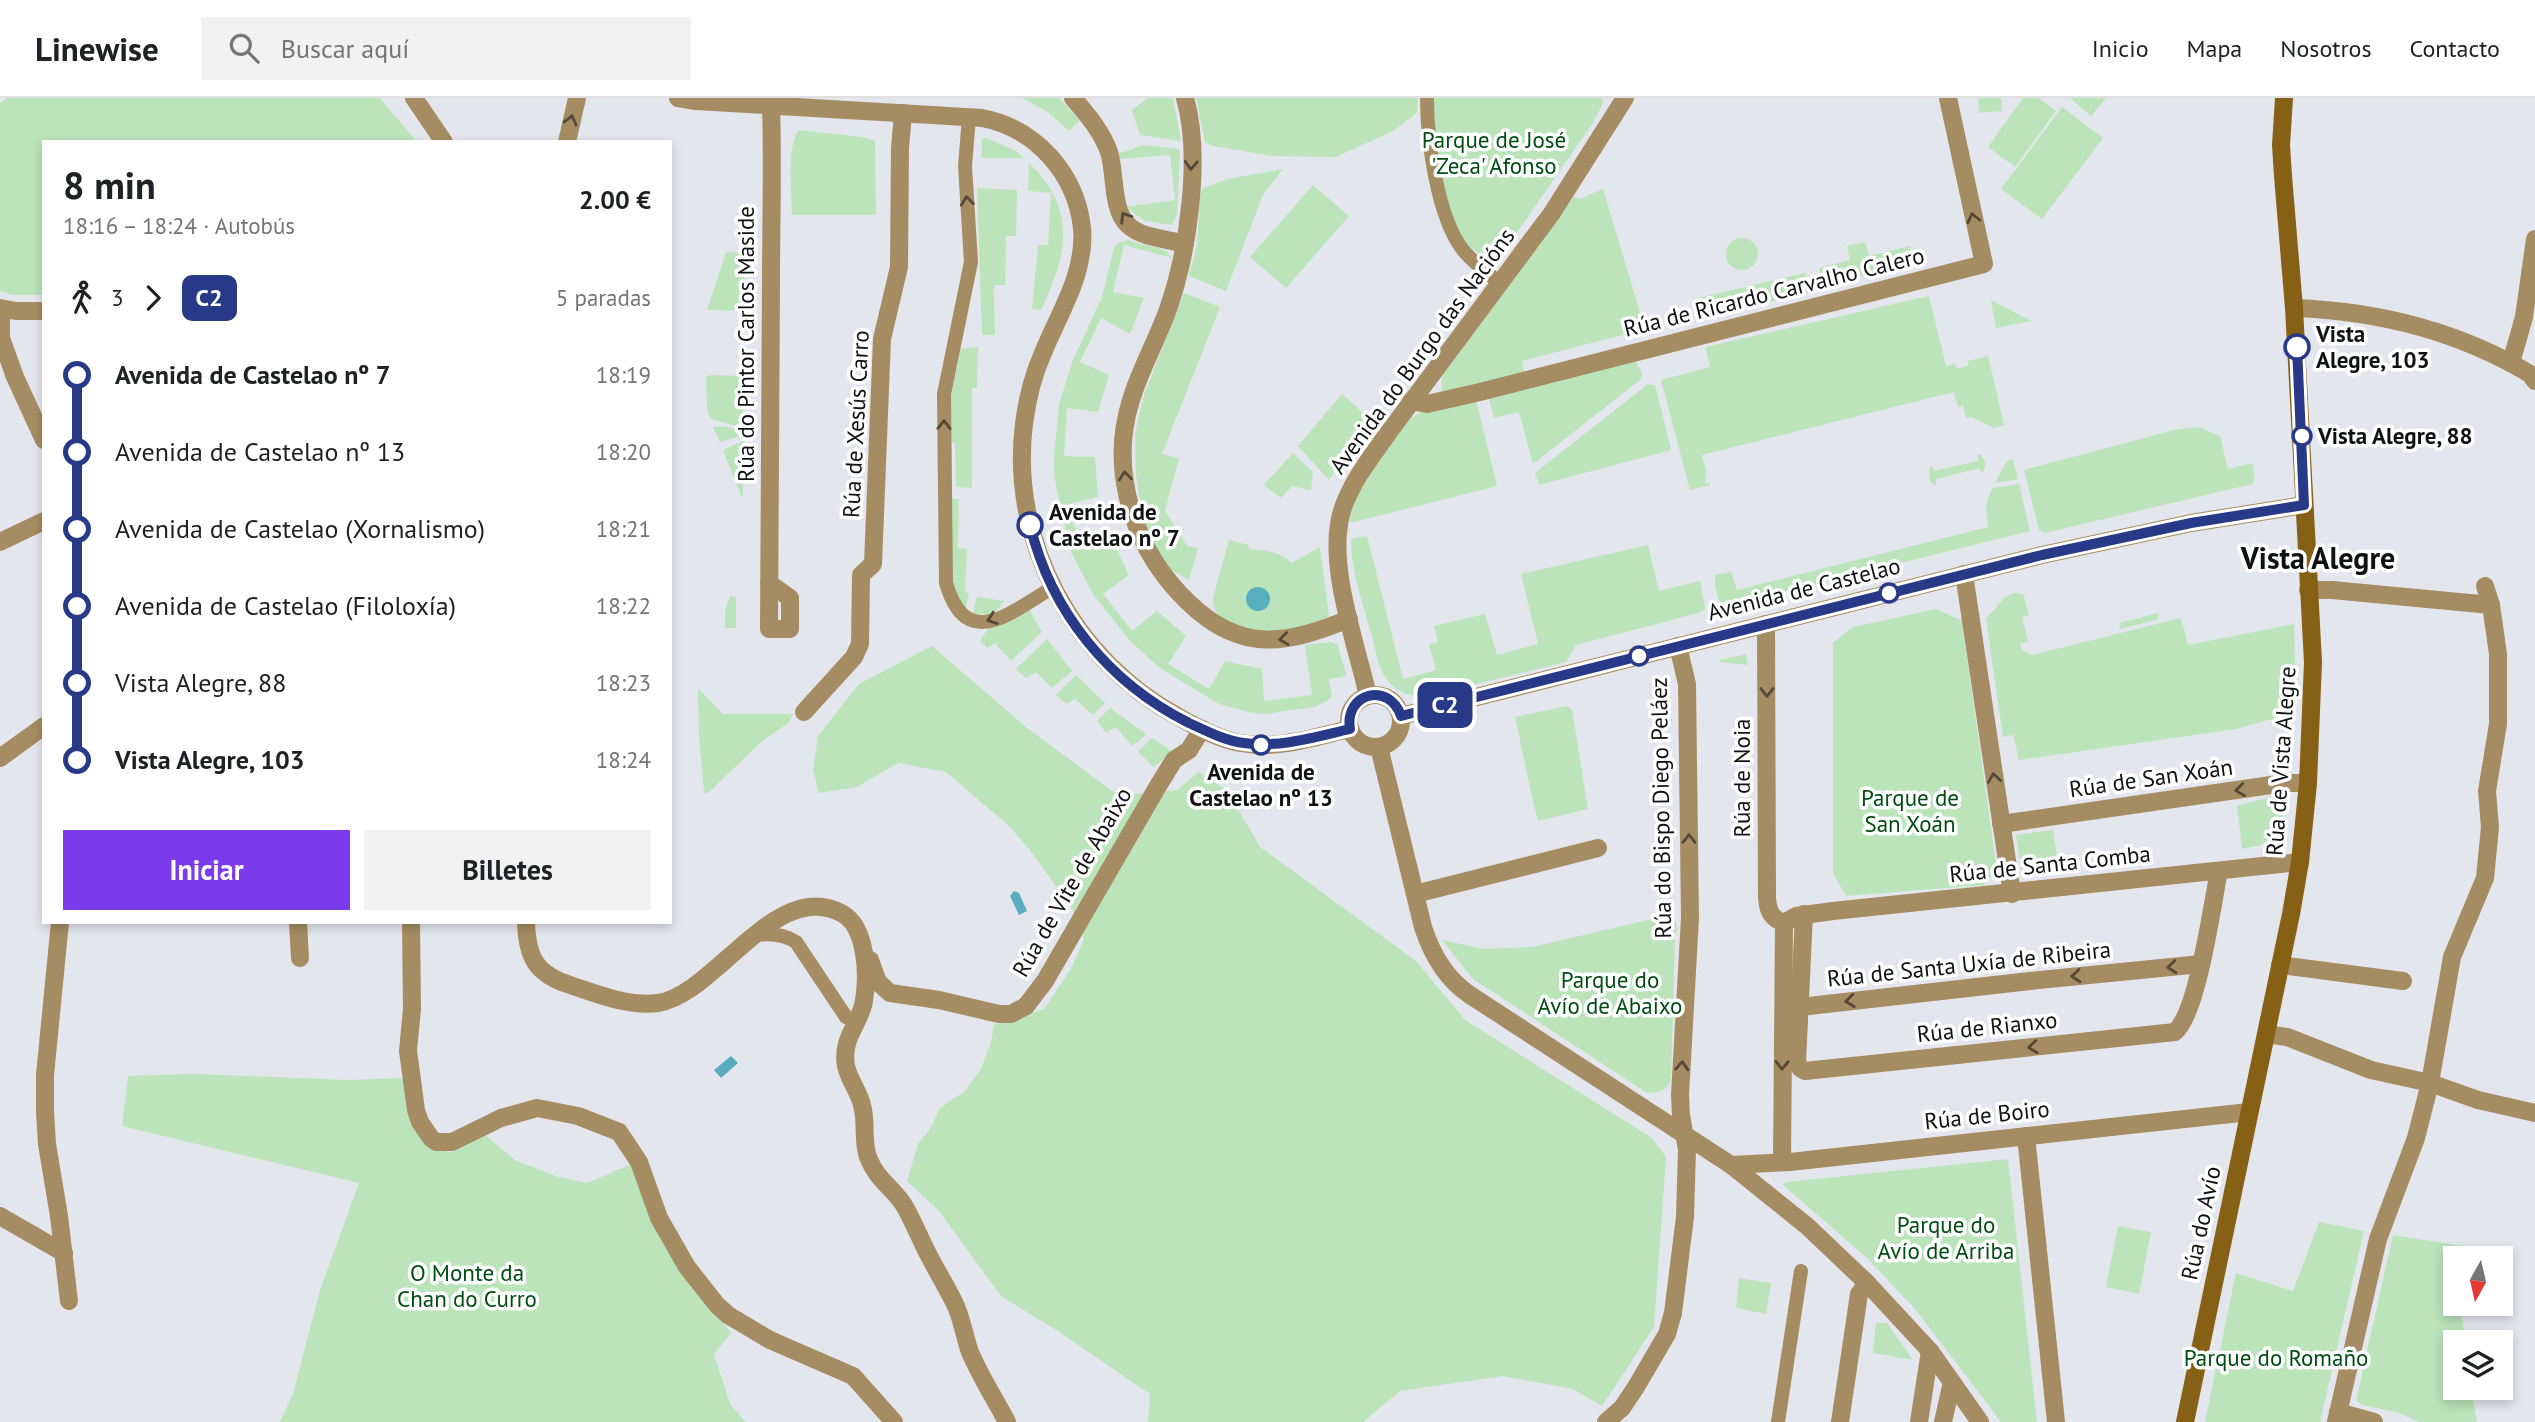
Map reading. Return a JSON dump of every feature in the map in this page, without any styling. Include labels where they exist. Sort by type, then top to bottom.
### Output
[{"type":"main road","name":"Rúa de Vista Alegre","points":[[2266,1034],[2300,862],[2308,783],[2313,662],[2294,308],[2281,145],[2284,98]]},
{"type":"main road","name":"Rúa do Avío","points":[[2185,1422],[2266,1034]]},
{"type":"street","points":[[414,98],[443,140]]},
{"type":"street","points":[[566,140],[577,98]]},
{"type":"street","points":[[678,98],[969,117],[993,121],[1014,129],[1049,156],[1068,181],[1082,228],[1078,270],[1039,361],[1029,398],[1023,440],[1023,474],[1028,516],[1052,588],[1077,629],[1120,676],[1149,700],[1202,729],[1240,743],[1263,745],[1350,729]]},
{"type":"street","points":[[1073,98],[1097,130],[1109,152],[1120,213],[1128,225],[1139,232],[1185,244]]},
{"type":"street","points":[[1185,98],[1193,147],[1185,244],[1167,311],[1131,398],[1123,448],[1124,482],[1134,520],[1147,550],[1168,582],[1191,606],[1213,623],[1245,638],[1262,641],[1294,638],[1349,619]]},
{"type":"street","points":[[1427,98],[1430,144],[1448,223],[1463,250],[1499,282]]},
{"type":"street","name":"Avenida do Burgo das Nacións","points":[[1368,696],[1337,556],[1336,536],[1342,510],[1366,465],[1552,213],[1625,98]]},
{"type":"street","name":"Rúa de Ricardo Carvalho Calero","points":[[1411,401],[1427,404],[1480,392],[1984,264],[1948,98]]},
{"type":"street","name":"Rúa do Pintor Carlos Maside","points":[[769,583],[771,105]]},
{"type":"street","name":"Rúa de Xesús Carro","points":[[804,712],[854,657],[860,644],[861,575],[873,564],[882,339],[899,267],[903,113]]},
{"type":"street","points":[[969,117],[965,166],[972,240],[971,262],[944,394],[946,583],[961,614],[975,623],[994,620],[1052,588]]},
{"type":"street","points":[[2511,363],[2524,317],[2535,239]]},
{"type":"street","points":[[2294,308],[2348,310],[2407,322],[2480,348],[2530,374],[2535,381]]},
{"type":"street","points":[[42,311],[0,309],[1,338],[15,377],[42,436]]},
{"type":"street","name":"Avenida de Castelao","points":[[1401,716],[1964,574],[2191,523],[2304,505]]},
{"type":"street","points":[[0,542],[42,522]]},
{"type":"street","points":[[1964,574],[2012,894]]},
{"type":"street","points":[[2374,1422],[2337,1417],[2378,1238],[2416,1138],[2430,1083],[2452,957],[2486,878],[2490,827],[2487,791],[2498,724],[2498,654],[2491,605],[2485,586]]},
{"type":"street","points":[[2308,590],[2491,605]]},
{"type":"street","name":"Rúa de Noia","points":[[1766,624],[1767,898],[1772,916],[1784,923]]},
{"type":"street","name":"Rúa do Bispo Diego Peláez","points":[[1606,1422],[1622,1408],[1667,1334],[1673,1313],[1685,1217],[1687,1150],[1680,1095],[1690,918],[1687,684],[1678,646]]},
{"type":"street","points":[[1368,696],[1386,697],[1395,705],[1401,716],[1399,732],[1387,744],[1379,747],[1358,741],[1350,729],[1350,713],[1354,705],[1368,696]]},
{"type":"street","points":[[0,758],[42,727]]},
{"type":"street","name":"Rúa de Vite de Abaixo","points":[[863,950],[867,951],[878,982],[890,993],[939,1000],[999,1014],[1019,1011],[1045,981],[1174,760],[1189,750],[1202,729]]},
{"type":"street","points":[[1379,747],[1423,927],[1433,954],[1461,989],[1731,1165],[1807,1226],[1867,1283],[1930,1351],[1980,1422]]},
{"type":"street","name":"Rúa de San Xoán","points":[[2001,824],[2285,783],[2308,783]]},
{"type":"street","points":[[1415,894],[1598,848]]},
{"type":"street","name":"Rúa de Santa Comba","points":[[1804,914],[2300,862]]},
{"type":"street","points":[[2201,964],[2219,872]]},
{"type":"street","name":"Rúa de Vite de Abaixo","points":[[526,924],[530,955],[536,965],[549,974],[565,983],[602,995],[643,1004],[675,998],[694,986],[776,918],[786,914],[811,907],[830,908],[855,923],[860,932],[863,950],[864,1003],[846,1048],[846,1066],[863,1108],[864,1146],[876,1175],[904,1205],[956,1305],[970,1352],[1007,1422]]},
{"type":"street","points":[[1782,1162],[1784,923],[1804,914],[1800,1007]]},
{"type":"street","points":[[60,924],[45,1075],[45,1112],[68,1301]]},
{"type":"street","points":[[298,924],[300,958]]},
{"type":"street","points":[[411,924],[412,1009],[408,1051],[416,1110],[438,1139],[537,1108],[578,1116],[618,1132],[639,1162],[659,1218],[677,1250],[702,1289],[717,1306],[770,1340],[853,1376],[894,1422]]},
{"type":"street","points":[[757,935],[769,933],[788,937],[796,942],[846,1017],[855,1023]]},
{"type":"street","name":"Rúa de Santa Uxía de Ribeira","points":[[1800,1007],[2201,964]]},
{"type":"street","name":"Rúa de Rianxo","points":[[1800,1007],[1798,1065],[1805,1071],[2150,1035],[2175,1031],[2182,1026],[2201,964]]},
{"type":"street","points":[[2280,965],[2403,981]]},
{"type":"street","points":[[2266,1034],[2287,1037],[2371,1070],[2430,1083],[2479,1100],[2535,1113]]},
{"type":"street","points":[[1644,1108],[1660,1108],[1680,1095]]},
{"type":"street","name":"Rúa de Boiro","points":[[1731,1165],[1782,1162],[2249,1112]]},
{"type":"street","points":[[2026,1136],[2056,1422]]},
{"type":"street","points":[[0,1216],[64,1253]]},
{"type":"street","points":[[1779,1422],[1801,1271]]},
{"type":"street","points":[[1840,1422],[1859,1294],[1867,1283]]},
{"type":"street","points":[[1919,1422],[1930,1351]]},
{"type":"street","points":[[1943,1422],[1952,1382]]},
{"type":"green space","points":[[7,98],[380,98],[415,140],[42,140],[42,295],[12,295],[0,291],[0,103]]},
{"type":"green space","points":[[1022,98],[1059,98],[1080,120],[1069,131],[1048,112]]},
{"type":"green space","points":[[1148,98],[1173,98],[1181,141],[1140,135],[1132,110]]},
{"type":"green space","points":[[1196,98],[1418,98],[1417,113],[1393,131],[1336,157],[1272,156],[1213,146],[1205,142]]},
{"type":"green space","name":"Parque de José 'Zeca' Afonso","points":[[1434,98],[1602,98],[1603,103],[1593,123],[1495,264],[1464,241],[1447,206],[1436,151]]},
{"type":"green space","points":[[1978,98],[2001,98],[2002,111],[1979,113]]},
{"type":"green space","points":[[2023,98],[2038,98],[2056,111],[2015,167],[1988,147]]},
{"type":"green space","points":[[2070,98],[2106,98],[2091,116]]},
{"type":"green space","points":[[2062,107],[2103,138],[2042,219],[2001,189]]},
{"type":"green space","points":[[798,130],[862,137],[875,141],[876,215],[792,215],[791,161]]},
{"type":"green space","points":[[986,138],[1014,150],[1024,158],[981,158],[982,139]]},
{"type":"green space","points":[[1143,145],[1180,149],[1177,213],[1172,225],[1145,221],[1125,207],[1175,200],[1170,155],[1119,159],[1118,154]]},
{"type":"green space","points":[[1029,163],[1045,181],[1055,198],[1063,233],[1057,270],[1041,310],[1032,309],[1038,245],[1048,245],[1051,193],[1028,191]]},
{"type":"green space","points":[[1283,169],[1263,195],[1226,291],[1189,276],[1197,245],[1200,195],[1203,188],[1228,179]]},
{"type":"green space","points":[[1313,185],[1349,216],[1286,288],[1250,257]]},
{"type":"green space","points":[[977,188],[1017,190],[1016,236],[1006,236],[1005,285],[994,285],[995,335],[982,335]]},
{"type":"green space","points":[[1603,189],[1645,329],[1522,361],[1525,376],[1447,393],[1442,390],[1443,375],[1574,197],[1579,199]]},
{"type":"green space","points":[[1742,238],[1753,243],[1758,254],[1753,265],[1742,270],[1731,265],[1726,254],[1731,243]]},
{"type":"green space","points":[[1129,240],[1163,250],[1172,258],[1124,245],[1113,292],[1144,298],[1130,334],[1101,318],[1080,362],[1109,375],[1098,412],[1067,408],[1064,456],[1095,457],[1098,497],[1068,504],[1082,550],[1112,540],[1129,575],[1103,594],[1132,631],[1157,611],[1186,636],[1168,664],[1209,689],[1225,661],[1262,669],[1264,701],[1312,695],[1305,645],[1331,642],[1337,644],[1346,674],[1329,679],[1332,696],[1314,707],[1264,714],[1248,712],[1219,704],[1160,668],[1129,640],[1093,594],[1070,550],[1054,475],[1059,405],[1071,365],[1102,297],[1114,248],[1118,243]]},
{"type":"green space","points":[[1865,242],[1869,256],[1910,246],[1914,264],[1823,286],[1819,268],[1850,260],[1847,246]]},
{"type":"green space","points":[[726,252],[744,253],[744,311],[707,310]]},
{"type":"green space","points":[[1805,273],[1810,292],[1703,319],[1698,298]]},
{"type":"green space","points":[[1184,293],[1220,307],[1162,454],[1179,458],[1165,511],[1187,546],[1198,548],[1189,580],[1166,567],[1142,516],[1136,475],[1135,433],[1144,395]]},
{"type":"green space","points":[[1929,296],[1946,366],[1955,364],[1956,369],[1968,366],[1968,361],[1988,356],[2004,425],[1994,428],[1972,417],[1966,418],[1963,406],[1958,407],[1954,392],[1702,455],[1706,470],[1705,484],[1710,485],[1690,490],[1661,380],[1710,367],[1705,347]]},
{"type":"green space","points":[[1991,300],[2031,321],[1996,328]]},
{"type":"green space","points":[[978,347],[977,388],[972,388],[972,488],[956,487],[955,443],[950,443],[949,405],[961,349]]},
{"type":"green space","points":[[1636,361],[1642,373],[1641,379],[1533,464],[1519,412],[1494,418],[1488,394]]},
{"type":"green space","points":[[710,375],[743,376],[743,428],[711,419],[707,410],[706,378]]},
{"type":"green space","points":[[1648,384],[1655,385],[1671,450],[1539,485],[1535,473]]},
{"type":"green space","points":[[1342,394],[1371,420],[1329,480],[1298,446]]},
{"type":"green space","points":[[1476,400],[1497,486],[1354,522],[1349,521],[1357,495],[1390,442],[1411,418],[1424,411]]},
{"type":"green space","points":[[713,427],[738,429],[737,437],[720,442]]},
{"type":"green space","points":[[2199,427],[2220,436],[2228,469],[2253,463],[2252,484],[2045,533],[2039,530],[2024,470],[2174,430]]},
{"type":"green space","points":[[743,441],[743,497],[723,450]]},
{"type":"green space","points":[[1293,453],[1313,472],[1311,490],[1292,486],[1281,498],[1264,485]]},
{"type":"green space","points":[[1977,454],[1981,455],[1986,464],[1982,474],[1980,468],[1936,479],[1936,485],[1930,482],[1929,469],[1932,465],[1934,471],[1978,461]]},
{"type":"green space","points":[[2013,459],[2018,479],[1995,483],[2007,461]]},
{"type":"green space","points":[[2019,484],[2030,531],[1721,607],[1715,575],[1731,572],[1737,590],[1988,527],[1987,503],[1993,488]]},
{"type":"green space","points":[[948,499],[959,499],[958,548],[967,549],[965,590],[969,596],[965,609],[952,581]]},
{"type":"green space","points":[[1367,536],[1403,679],[1436,670],[1429,644],[1438,642],[1434,626],[1485,614],[1497,655],[1538,644],[1521,574],[1648,545],[1659,591],[1700,581],[1705,608],[1702,612],[1576,645],[1566,662],[1423,697],[1412,695],[1401,692],[1388,682],[1377,657],[1353,564],[1351,539]]},
{"type":"green space","points":[[1229,540],[1248,545],[1250,549],[1277,554],[1292,563],[1320,547],[1329,616],[1301,628],[1273,631],[1250,630],[1228,623],[1220,617],[1214,608],[1213,598]]},
{"type":"green space","name":"Parque de San Xoán","points":[[2015,593],[2023,594],[2029,615],[2022,617],[2028,641],[2020,644],[2023,651],[2032,655],[2181,618],[2188,645],[2294,624],[2295,663],[2291,720],[2268,720],[2236,729],[2019,760],[2013,735],[2003,737],[1986,619],[2004,598]]},
{"type":"green space","points":[[730,596],[736,597],[736,628],[725,628],[725,611]]},
{"type":"green space","points":[[977,597],[1005,601],[992,615],[973,613]]},
{"type":"green space","points":[[1028,607],[1042,632],[1012,660],[995,643],[987,648],[980,641],[989,627]]},
{"type":"green space","name":"Parque de San Xoán","points":[[1936,609],[1962,621],[1997,871],[1983,885],[1846,896],[1833,873],[1833,643],[1853,627]]},
{"type":"green space","points":[[2158,613],[2159,619],[2120,629],[2119,623]]},
{"type":"green space","points":[[1047,639],[1072,671],[1052,688],[1036,672],[1026,678],[1016,669]]},
{"type":"green space","points":[[932,646],[1027,728],[1119,796],[1177,790],[1199,772],[1227,790],[1260,847],[1416,961],[1465,1020],[1652,1138],[1666,1157],[1654,1327],[1602,1406],[1573,1389],[1503,1376],[1400,1391],[1363,1422],[1148,1422],[1150,1394],[1001,1296],[939,1211],[907,1181],[918,1144],[930,1129],[940,1108],[965,1091],[981,1069],[994,1025],[1044,1009],[1072,967],[1084,938],[1072,908],[1029,849],[1008,825],[946,772],[898,763],[857,787],[819,793],[813,770],[818,736],[859,684]]},
{"type":"green space","points":[[1746,654],[1748,665],[1720,662],[1720,660]]},
{"type":"green space","points":[[1076,675],[1105,703],[1093,715],[1075,699],[1067,704],[1056,695]]},
{"type":"green space","points":[[698,688],[723,714],[793,714],[788,723],[759,744],[708,793],[704,793]]},
{"type":"green space","points":[[1567,706],[1572,710],[1588,809],[1538,821],[1515,717]]},
{"type":"green space","points":[[1110,708],[1146,735],[1132,746],[1115,727],[1106,733],[1097,721]]},
{"type":"green space","points":[[1152,738],[1172,751],[1154,767],[1138,752]]},
{"type":"green space","points":[[2274,796],[2283,797],[2286,803],[2279,833],[2261,845],[2242,849],[2237,806]]},
{"type":"green space","name":"Parque de San Xoán","points":[[2053,830],[2059,873],[2035,876],[2022,874],[2016,835]]},
{"type":"green space","name":"Parque do Avío de Abaixo","points":[[1674,914],[1677,928],[1671,1080],[1662,1091],[1647,1093],[1473,979],[1442,940],[1484,949],[1532,947]]},
{"type":"green space","name":"O Monte da Chan do Curro","points":[[194,1074],[347,1080],[409,1078],[428,1144],[450,1153],[484,1134],[515,1160],[558,1177],[587,1183],[632,1164],[697,1290],[731,1333],[714,1354],[730,1404],[746,1422],[280,1422],[293,1394],[320,1290],[359,1183],[122,1126],[128,1076]]},
{"type":"green space","name":"Parque do Avío de Arriba","points":[[2008,1159],[2037,1422],[2001,1422],[1916,1310],[1867,1258],[1783,1185],[1787,1182]]},
{"type":"green space","name":"Parque do Romaño","points":[[2319,1222],[2364,1231],[2320,1422],[2205,1422],[2236,1273],[2293,1291]]},
{"type":"green space","points":[[2118,1226],[2151,1232],[2139,1294],[2106,1287]]},
{"type":"green space","name":"Parque do Romaño","points":[[2393,1235],[2462,1246],[2443,1246],[2443,1316],[2459,1316],[2463,1330],[2443,1330],[2443,1400],[2473,1400],[2477,1422],[2420,1422],[2356,1401]]},
{"type":"green space","points":[[1739,1278],[1771,1283],[1766,1314],[1736,1308]]},
{"type":"green space","points":[[1876,1323],[1887,1323],[1913,1360],[1873,1353]]},
{"type":"water","points":[[1258,587],[1267,590],[1270,599],[1267,608],[1258,611],[1249,608],[1246,599],[1249,590]]},
{"type":"water","points":[[1014,891],[1019,893],[1027,911],[1019,915],[1010,896]]},
{"type":"water","points":[[731,1056],[738,1063],[721,1078],[714,1070]]},
{"type":"bus line","name":"C2","points":[[1030,525],[1052,588],[1068,616],[1088,643],[1135,690],[1163,709],[1215,735],[1240,743],[1263,745],[1289,742],[1350,729],[1350,713],[1354,705],[1368,696],[1386,697],[1399,710],[1401,716],[2042,555],[2191,523],[2304,505],[2297,347]]},
{"type":"place","name":"Vista Alegre, 103","points":[[2297,347]]},
{"type":"place","name":"Vista Alegre, 88","points":[[2302,436]]},
{"type":"place","name":"Avenida de Castelao nº 7","points":[[1030,525]]},
{"type":"place","name":"Avenida de Castelao nº 13","points":[[1261,745]]},
{"type":"district","name":"Vista Alegre","points":[[2318,559]]}]
